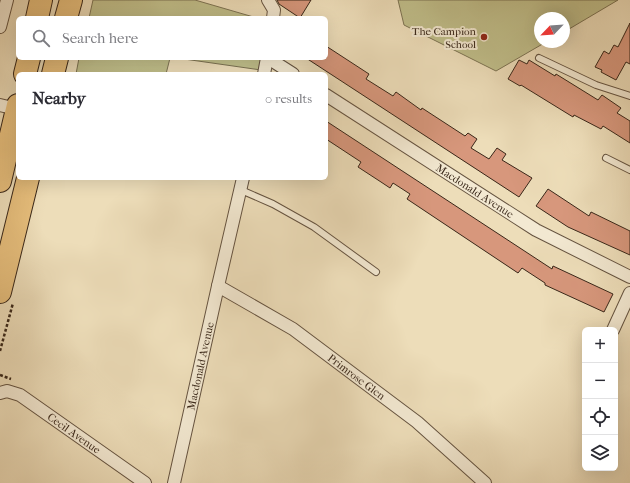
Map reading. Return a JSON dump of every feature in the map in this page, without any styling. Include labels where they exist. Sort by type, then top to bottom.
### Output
[{"type":"highway","points":[[37,16],[41,0]]},
{"type":"highway","points":[[66,16],[70,0]]},
{"type":"highway","points":[[25,72],[28,60]]},
{"type":"highway","points":[[54,72],[56,60]]},
{"type":"highway","points":[[0,181],[12,106]]},
{"type":"highway","points":[[0,292],[28,180]]},
{"type":"street","points":[[0,27],[7,0]]},
{"type":"street","points":[[268,0],[274,10],[273,16]]},
{"type":"street","points":[[264,72],[268,60]]},
{"type":"street","points":[[271,60],[290,72]]},
{"type":"street","name":"Macdonald Avenue","points":[[328,96],[536,230],[630,277]]},
{"type":"street","name":"Macdonald Avenue","points":[[174,483],[242,184]]},
{"type":"street","name":"Primrose Glen","points":[[218,286],[293,329],[417,422],[485,483]]},
{"type":"street","points":[[614,327],[630,293]]},
{"type":"street","name":"Cecil Avenue","points":[[0,393],[7,391],[20,396],[145,483]]},
{"type":"lane","points":[[539,58],[596,85],[630,96]]},
{"type":"lane","points":[[606,158],[630,170]]},
{"type":"lane","points":[[242,184],[273,204],[314,227],[376,272]]},
{"type":"shaded area","points":[[93,0],[195,0],[250,16],[89,16]]},
{"type":"shaded area","name":"The Campion School","points":[[398,0],[618,0],[570,28],[570,12],[534,12],[534,48],[536,48],[496,71],[404,25]]},
{"type":"shaded area","points":[[79,60],[170,60],[166,72],[76,72]]},
{"type":"shaded area","points":[[191,60],[262,60],[261,70]]},
{"type":"building","points":[[277,0],[311,0],[301,16],[297,16],[279,4]]},
{"type":"building","points":[[630,23],[630,64],[626,62],[616,80],[595,67],[604,51],[609,54],[614,45],[618,47]]},
{"type":"building","points":[[328,47],[369,74],[366,79],[393,96],[396,92],[421,110],[422,108],[465,136],[468,133],[477,139],[471,148],[489,159],[497,148],[506,154],[502,160],[532,178],[519,197],[309,60],[328,60]]},
{"type":"building","points":[[519,60],[527,64],[529,60],[555,76],[556,74],[598,100],[602,95],[621,108],[617,113],[630,121],[630,143],[603,126],[601,129],[574,115],[573,117],[521,85],[520,86],[508,79]]},
{"type":"building","points":[[328,122],[552,269],[553,266],[613,294],[604,312],[545,285],[545,283],[522,268],[518,273],[407,199],[410,194],[393,183],[390,188],[358,167],[361,162],[328,140]]},
{"type":"building","points":[[548,189],[589,216],[591,212],[630,231],[630,255],[568,227],[536,206]]},
{"type":"place","name":"The Campion School","points":[[484,37]]}]
